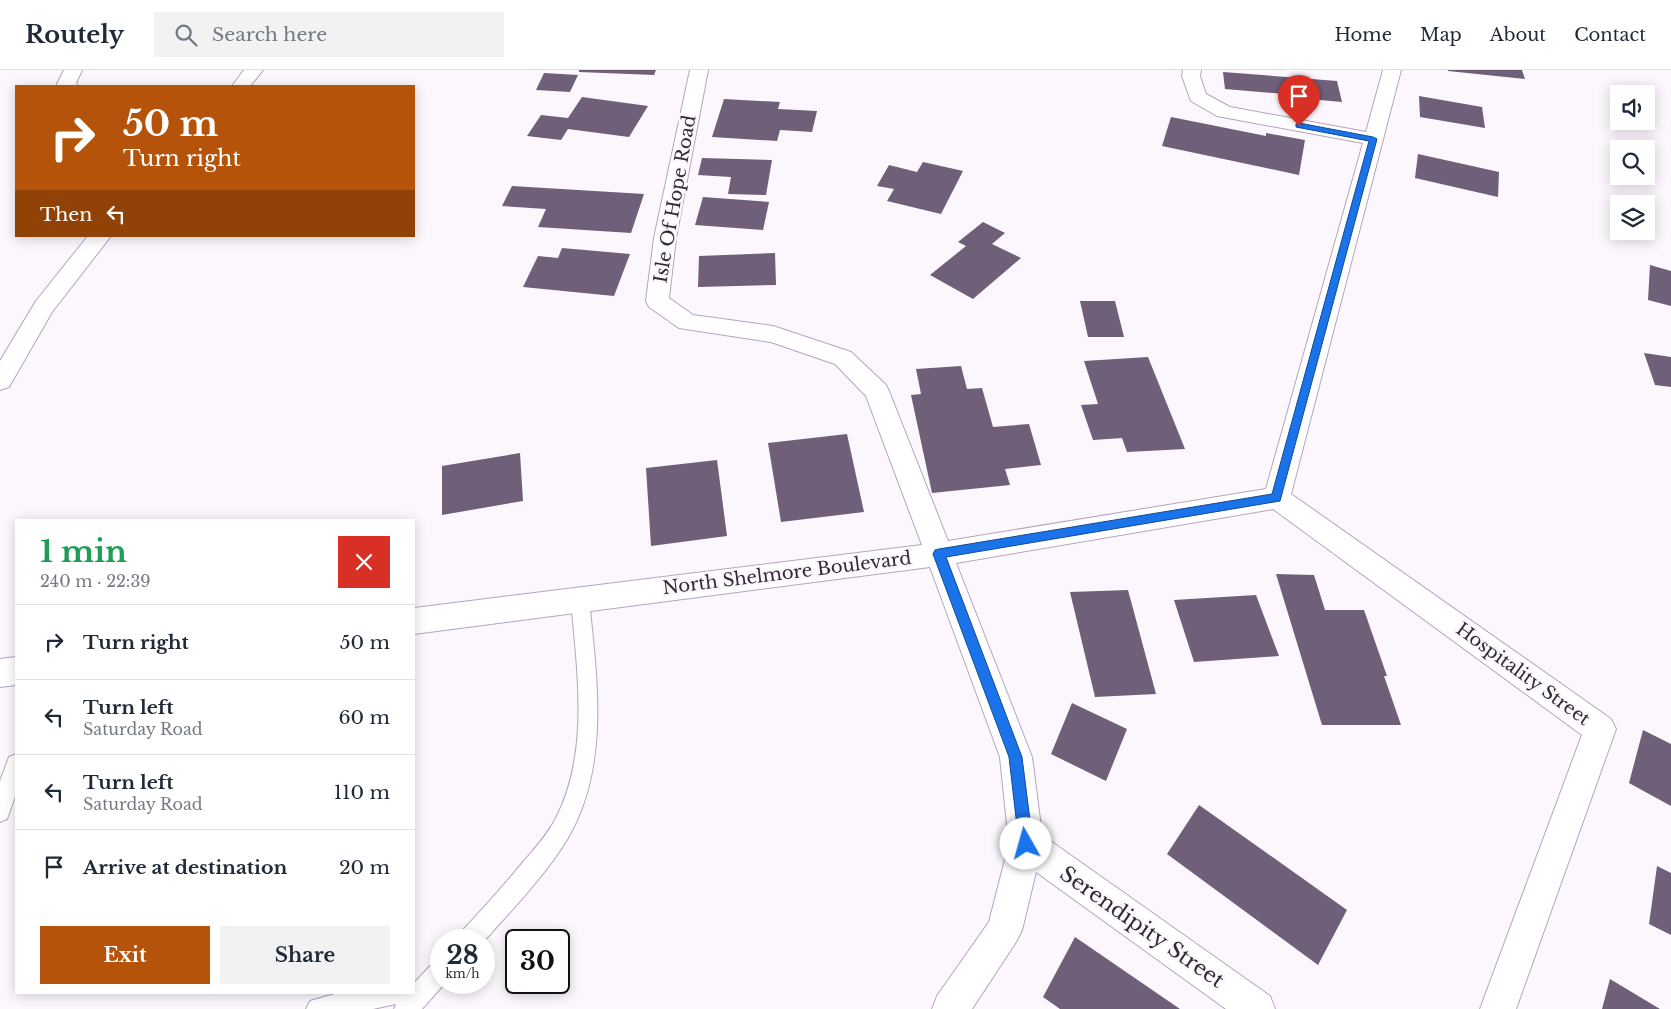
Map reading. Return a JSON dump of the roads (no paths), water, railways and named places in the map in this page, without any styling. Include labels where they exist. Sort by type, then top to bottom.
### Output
[{"type":"street","points":[[68,85],[66,84],[73,70]]},
{"type":"street","points":[[242,85],[254,70]]},
{"type":"street","name":"Isle Of Hope Road","points":[[699,70],[665,238],[657,301],[687,322],[773,334],[844,358],[877,392],[939,554]]},
{"type":"street","points":[[1192,70],[1191,76],[1198,97],[1224,112],[1373,139]]},
{"type":"street","points":[[1276,498],[1392,70]]},
{"type":"street","points":[[0,381],[44,306],[99,237]]},
{"type":"street","name":"North Shelmore Boulevard","points":[[415,621],[939,554],[1276,498]]},
{"type":"street","name":"Hospitality Street","points":[[1276,498],[1600,729],[1498,1009]]},
{"type":"street","points":[[939,554],[1016,757],[1026,844],[1004,930],[950,1009]]},
{"type":"street","points":[[0,674],[15,671]]},
{"type":"street","name":"Serendipity Street","points":[[1026,844],[1258,1009]]},
{"type":"lane","points":[[478,929],[551,845],[567,819],[579,788],[586,748],[587,680],[580,600]]},
{"type":"lane","points":[[0,812],[15,767]]},
{"type":"lane","points":[[406,1009],[427,982]]},
{"type":"lane","points":[[318,1009],[389,994]]}]
